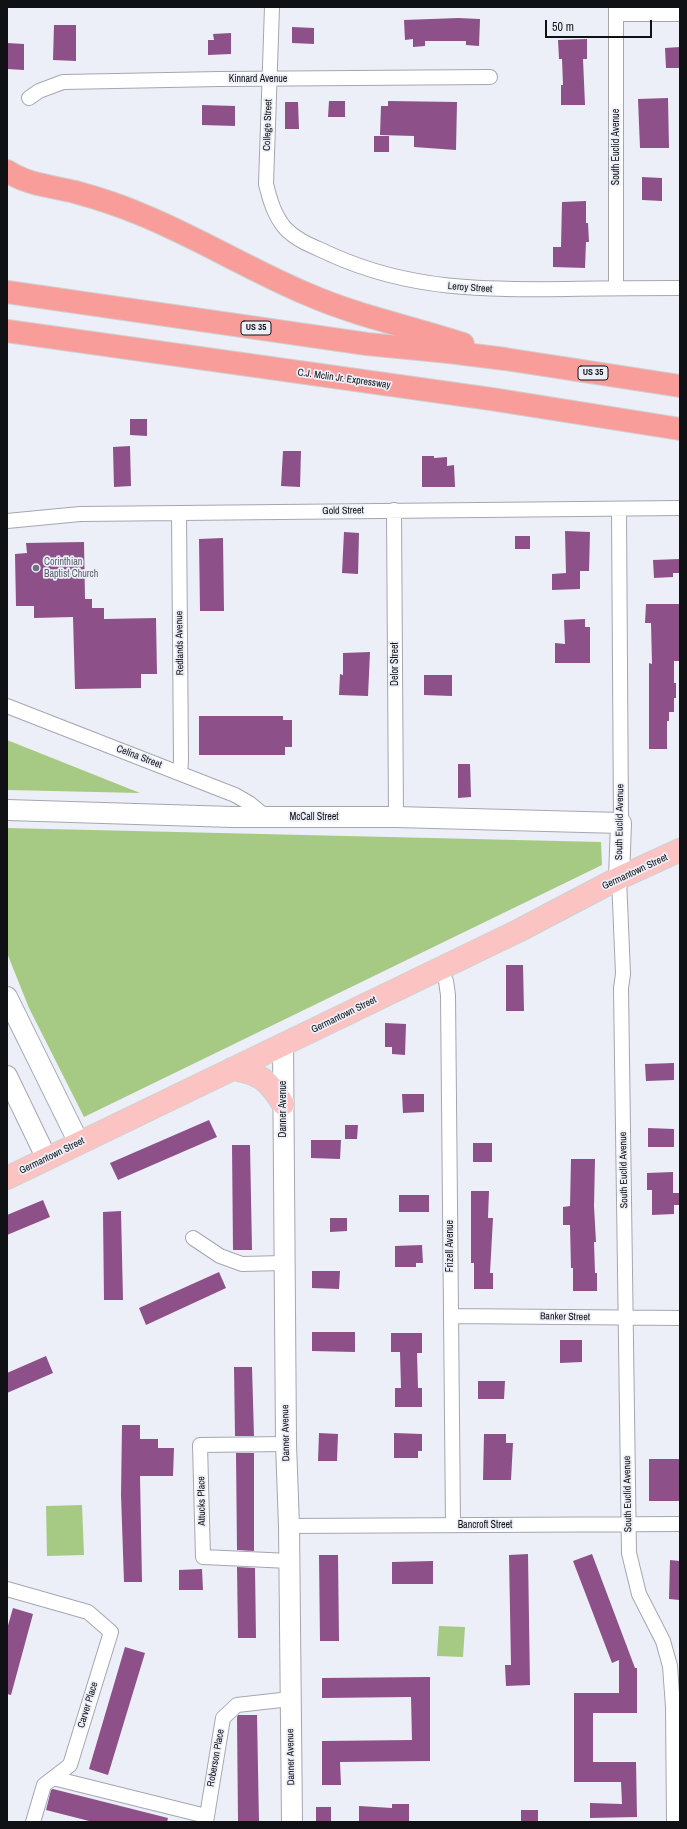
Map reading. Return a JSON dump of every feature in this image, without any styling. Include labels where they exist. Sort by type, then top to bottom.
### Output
[{"type":"highway","points":[[7,171],[26,182],[101,200],[140,214],[307,294],[359,314],[435,335],[505,359]]},
{"type":"highway","points":[[7,185],[41,186]]},
{"type":"highway","name":"US 35","points":[[7,292],[367,344],[505,359],[680,386]]},
{"type":"highway","name":"C.J. Mclin Jr. Expressway","points":[[7,331],[491,399],[680,429]]},
{"type":"highway","points":[[7,336],[29,334]]},
{"type":"main road","name":"Germantown Street","points":[[7,1178],[439,969],[619,878],[680,850]]},
{"type":"main road","points":[[232,1069],[248,1071],[260,1076],[274,1090],[282,1104]]},
{"type":"street","name":"College Street","points":[[272,7],[266,184],[270,201],[278,217]]},
{"type":"street","points":[[616,11],[680,14]]},
{"type":"street","name":"South Euclid Avenue","points":[[616,11],[616,288]]},
{"type":"street","name":"Kinnard Avenue","points":[[29,98],[39,91],[63,82],[490,77]]},
{"type":"street","name":"Leroy Street","points":[[278,217],[286,228],[300,240],[342,259],[385,274],[416,282],[451,287],[498,290],[680,288]]},
{"type":"street","name":"Gold Street","points":[[7,521],[80,514],[394,510],[619,510],[680,508]]},
{"type":"street","name":"Delor Street","points":[[394,510],[396,817]]},
{"type":"street","name":"South Euclid Avenue","points":[[619,510],[621,823],[619,878],[623,974],[621,988],[629,1553],[639,1594],[663,1641],[667,1653],[677,1707],[674,1822]]},
{"type":"street","name":"Redlands Avenue","points":[[179,513],[180,773]]},
{"type":"street","name":"Celina Street","points":[[7,706],[235,795],[249,803],[266,817]]},
{"type":"street","name":"McCall Street","points":[[7,810],[266,817],[396,817],[621,823]]},
{"type":"street","name":"Frizell Avenue","points":[[439,969],[446,981],[448,995],[454,1524]]},
{"type":"street","points":[[7,997],[79,1143]]},
{"type":"street","name":"Danner Avenue","points":[[283,1044],[282,1104],[286,1309],[286,1444],[290,1561],[292,1822]]},
{"type":"street","points":[[7,1076],[47,1159]]},
{"type":"street","points":[[193,1238],[220,1256],[242,1264],[284,1263]]},
{"type":"street","name":"Banker Street","points":[[451,1316],[680,1318]]},
{"type":"street","name":"Attucks Place","points":[[286,1444],[200,1445],[203,1557],[290,1561]]},
{"type":"street","name":"Bancroft Street","points":[[289,1526],[680,1524]]},
{"type":"street","name":"Carver Place","points":[[7,1589],[88,1612],[111,1632],[70,1765],[44,1785],[33,1822]]},
{"type":"street","name":"Roberson Place","points":[[206,1819],[223,1718],[236,1705],[290,1699]]},
{"type":"street","points":[[53,1778],[206,1819]]},
{"type":"green space","points":[[7,740],[140,793],[7,790]]},
{"type":"green space","points":[[7,828],[601,842],[602,865],[84,1117],[29,1008],[7,953]]},
{"type":"green space","points":[[82,1505],[84,1555],[47,1556],[46,1506]]},
{"type":"green space","points":[[439,1626],[465,1627],[463,1657],[437,1656]]},
{"type":"building","points":[[458,18],[480,19],[479,46],[466,45],[466,41],[425,41],[425,46],[413,47],[413,39],[405,40],[404,20]]},
{"type":"building","points":[[54,25],[76,25],[76,61],[53,60]]},
{"type":"building","points":[[292,27],[314,28],[314,44],[292,43]]},
{"type":"building","points":[[231,33],[231,54],[208,55],[208,40],[214,40],[213,34]]},
{"type":"building","points":[[587,39],[587,59],[583,59],[585,105],[561,105],[561,85],[563,85],[562,59],[559,59],[558,40]]},
{"type":"building","points":[[7,43],[24,44],[24,70],[7,69]]},
{"type":"building","points":[[680,47],[680,68],[666,68],[665,48]]},
{"type":"building","points":[[668,98],[669,148],[640,148],[638,99]]},
{"type":"building","points":[[329,101],[345,101],[345,117],[328,117]]},
{"type":"building","points":[[388,101],[457,102],[456,150],[414,147],[414,136],[380,135],[381,106],[388,106]]},
{"type":"building","points":[[285,102],[298,102],[299,129],[285,129]]},
{"type":"building","points":[[202,105],[235,106],[235,126],[202,125]]},
{"type":"building","points":[[374,136],[389,136],[389,152],[374,152]]},
{"type":"building","points":[[642,177],[662,178],[662,201],[642,200]]},
{"type":"building","points":[[586,201],[586,223],[588,223],[589,242],[586,242],[585,268],[553,267],[553,247],[561,247],[562,202]]},
{"type":"building","points":[[130,419],[147,419],[147,436],[130,435]]},
{"type":"building","points":[[130,446],[131,486],[114,487],[113,447]]},
{"type":"building","points":[[283,451],[301,451],[300,487],[281,486]]},
{"type":"building","points":[[422,456],[434,456],[434,458],[447,457],[447,466],[454,465],[455,487],[422,487]]},
{"type":"building","points":[[565,531],[590,532],[589,571],[580,571],[580,589],[552,590],[552,574],[566,573]]},
{"type":"building","points":[[344,532],[359,533],[358,574],[342,573]]},
{"type":"building","points":[[515,536],[530,536],[530,549],[515,549]]},
{"type":"building","points":[[223,538],[224,611],[200,611],[199,539]]},
{"type":"building","points":[[84,542],[85,599],[92,599],[92,608],[104,608],[104,619],[156,618],[157,674],[141,674],[141,688],[75,689],[73,617],[34,618],[34,606],[16,606],[15,554],[27,553],[26,543]]},
{"type":"building","points":[[680,559],[680,573],[673,573],[673,577],[654,578],[653,560]]},
{"type":"building","points":[[646,604],[680,604],[680,661],[674,661],[676,698],[674,698],[674,712],[669,712],[669,721],[667,721],[667,749],[649,749],[649,663],[652,664],[651,623],[645,623]]},
{"type":"building","points":[[585,619],[585,627],[590,627],[590,663],[555,663],[555,643],[565,644],[564,620]]},
{"type":"building","points":[[370,652],[368,696],[339,695],[340,674],[343,675],[343,653]]},
{"type":"building","points":[[424,675],[452,675],[452,696],[424,695]]},
{"type":"building","points":[[199,716],[283,716],[283,720],[292,720],[292,747],[285,747],[285,755],[199,755]]},
{"type":"building","points":[[458,764],[470,764],[471,797],[458,798]]},
{"type":"building","points":[[506,965],[523,965],[524,1011],[506,1011]]},
{"type":"building","points":[[385,1023],[406,1024],[405,1055],[392,1054],[392,1047],[385,1047]]},
{"type":"building","points":[[674,1063],[674,1080],[646,1081],[645,1064]]},
{"type":"building","points":[[402,1094],[424,1094],[424,1112],[403,1113]]},
{"type":"building","points":[[209,1120],[217,1137],[118,1180],[110,1163]]},
{"type":"building","points":[[345,1125],[358,1125],[357,1139],[345,1139]]},
{"type":"building","points":[[648,1128],[674,1129],[674,1147],[648,1147]]},
{"type":"building","points":[[311,1140],[341,1140],[340,1159],[311,1158]]},
{"type":"building","points":[[473,1143],[492,1143],[492,1162],[473,1162]]},
{"type":"building","points":[[232,1145],[250,1145],[252,1250],[233,1250]]},
{"type":"building","points":[[571,1159],[595,1159],[594,1206],[596,1242],[594,1242],[597,1291],[573,1291],[570,1225],[563,1225],[563,1207],[570,1206]]},
{"type":"building","points":[[673,1172],[673,1193],[680,1193],[680,1205],[674,1205],[674,1214],[652,1215],[652,1190],[647,1190],[647,1173]]},
{"type":"building","points":[[471,1191],[489,1191],[488,1218],[493,1218],[490,1273],[493,1273],[493,1289],[474,1289],[474,1263],[471,1263]]},
{"type":"building","points":[[399,1195],[429,1195],[429,1212],[399,1212]]},
{"type":"building","points":[[43,1200],[50,1217],[7,1235],[7,1215]]},
{"type":"building","points":[[121,1211],[123,1300],[104,1300],[103,1212]]},
{"type":"building","points":[[330,1218],[347,1218],[347,1231],[330,1232]]},
{"type":"building","points":[[422,1245],[423,1263],[416,1263],[416,1267],[395,1267],[395,1246]]},
{"type":"building","points":[[312,1271],[340,1271],[339,1289],[312,1288]]},
{"type":"building","points":[[219,1272],[226,1288],[146,1325],[139,1308]]},
{"type":"building","points":[[312,1332],[355,1332],[355,1352],[312,1351]]},
{"type":"building","points":[[391,1333],[422,1333],[422,1353],[417,1353],[418,1388],[422,1388],[422,1407],[395,1407],[395,1388],[401,1388],[400,1352],[391,1352]]},
{"type":"building","points":[[560,1340],[582,1340],[582,1362],[560,1363]]},
{"type":"building","points":[[46,1356],[53,1373],[7,1393],[7,1373]]},
{"type":"building","points":[[234,1367],[252,1367],[254,1436],[235,1436]]},
{"type":"building","points":[[478,1381],[505,1381],[504,1399],[478,1399]]},
{"type":"building","points":[[122,1425],[140,1425],[140,1439],[158,1439],[158,1448],[174,1448],[173,1476],[140,1476],[142,1582],[124,1582],[121,1495]]},
{"type":"building","points":[[319,1433],[338,1434],[337,1461],[318,1461]]},
{"type":"building","points":[[394,1433],[422,1434],[422,1451],[418,1451],[418,1458],[394,1458]]},
{"type":"building","points":[[484,1434],[506,1434],[506,1443],[513,1443],[511,1480],[483,1480]]},
{"type":"building","points":[[236,1453],[254,1453],[254,1551],[237,1550]]},
{"type":"building","points":[[649,1459],[680,1459],[680,1501],[649,1501]]},
{"type":"building","points":[[528,1554],[530,1685],[506,1686],[505,1665],[511,1665],[509,1555]]},
{"type":"building","points":[[592,1554],[635,1668],[637,1668],[637,1713],[593,1713],[593,1762],[636,1762],[637,1817],[590,1818],[590,1803],[622,1804],[621,1782],[574,1782],[574,1693],[619,1693],[619,1660],[612,1663],[573,1561]]},
{"type":"building","points":[[319,1555],[338,1555],[339,1641],[320,1641]]},
{"type":"building","points":[[670,1560],[680,1561],[680,1600],[669,1599]]},
{"type":"building","points":[[433,1561],[433,1584],[392,1584],[392,1562]]},
{"type":"building","points":[[237,1567],[255,1568],[256,1638],[238,1638]]},
{"type":"building","points":[[202,1569],[203,1590],[179,1590],[179,1570]]},
{"type":"building","points":[[13,1608],[33,1614],[11,1695],[7,1694],[7,1629]]},
{"type":"building","points":[[125,1647],[145,1653],[108,1775],[89,1769]]},
{"type":"building","points":[[430,1677],[430,1761],[340,1762],[341,1785],[322,1785],[322,1741],[412,1740],[411,1697],[322,1698],[322,1678]]},
{"type":"building","points":[[238,1715],[257,1715],[259,1822],[238,1822]]},
{"type":"building","points":[[53,1789],[168,1818],[167,1822],[93,1822],[46,1810],[51,1790]]},
{"type":"building","points":[[392,1804],[409,1804],[409,1822],[359,1822],[359,1806],[392,1808]]},
{"type":"building","points":[[316,1807],[331,1807],[331,1822],[316,1822]]},
{"type":"building","points":[[521,1810],[538,1810],[538,1822],[521,1822]]},
{"type":"place","name":"Corinthian Baptist Church","points":[[36,568]]}]
